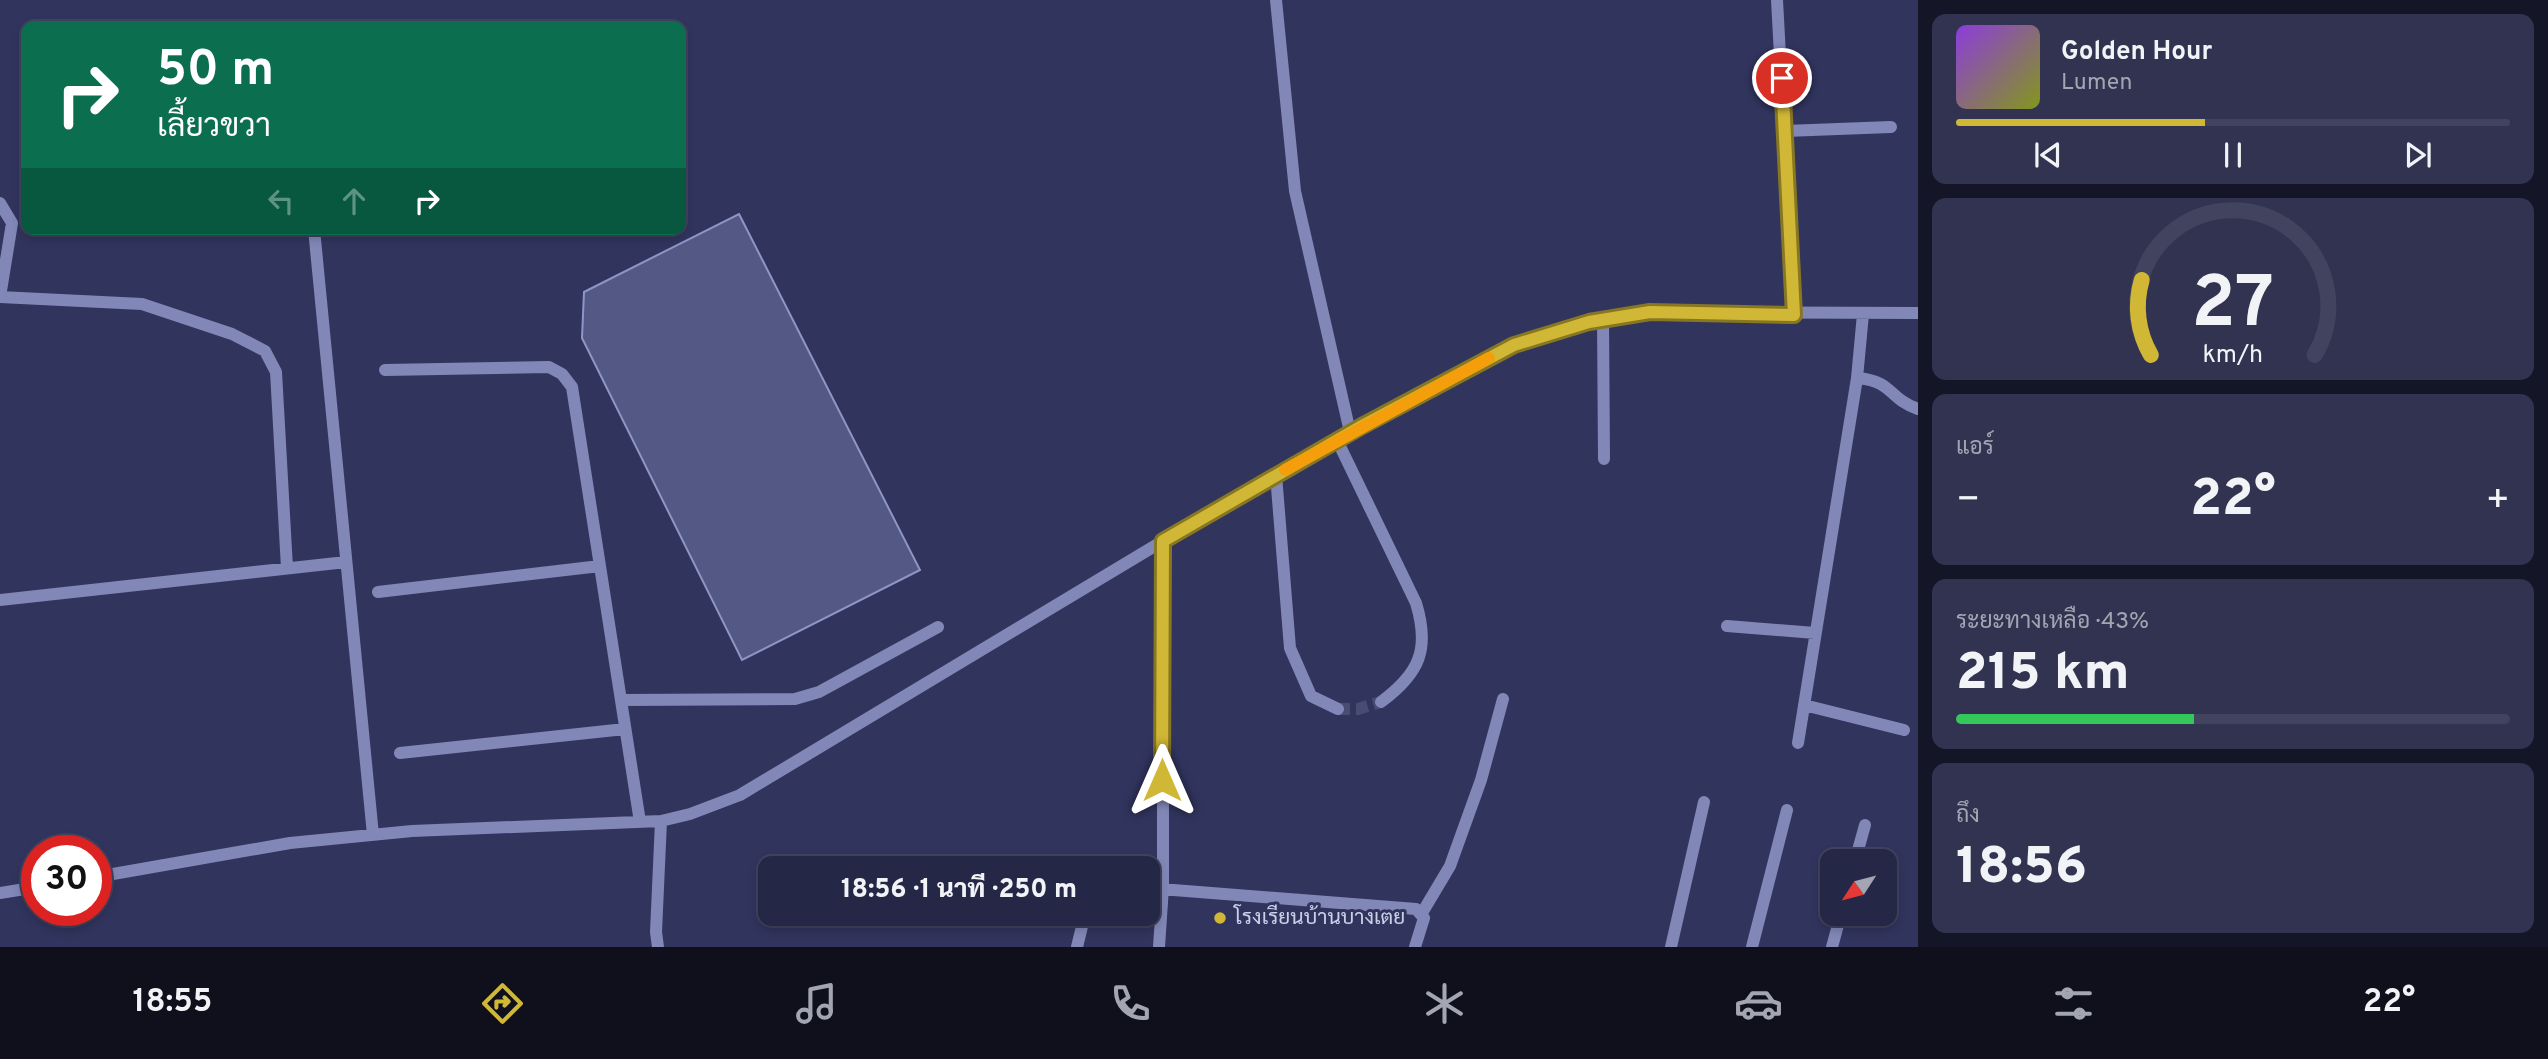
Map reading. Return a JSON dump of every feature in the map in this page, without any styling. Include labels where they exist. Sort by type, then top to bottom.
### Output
[{"type":"street","points":[[1276,0],[1295,191],[1350,432]]},
{"type":"street","points":[[1777,0],[1794,315]]},
{"type":"street","points":[[1784,131],[1891,127]]},
{"type":"street","points":[[0,203],[12,223],[0,297],[142,304],[232,334],[265,351],[276,372],[287,568]]},
{"type":"street","points":[[315,235],[373,835]]},
{"type":"street","points":[[112,874],[290,843],[373,835],[661,821],[690,814],[740,795],[1276,475],[1350,432],[1514,345],[1557,330],[1650,312],[1794,315],[1918,313]]},
{"type":"street","points":[[1798,743],[1857,378],[1863,314]]},
{"type":"street","points":[[1603,319],[1604,459]]},
{"type":"street","points":[[385,370],[548,367],[562,374],[572,387],[640,822]]},
{"type":"street","points":[[1857,378],[1880,381],[1903,404],[1918,409]]},
{"type":"street","points":[[1337,440],[1416,603],[1424,628],[1421,653],[1412,673],[1381,702]]},
{"type":"street","points":[[1276,475],[1290,648],[1311,696],[1338,709]]},
{"type":"street","points":[[1159,947],[1163,887],[1163,541]]},
{"type":"street","points":[[0,600],[346,562]]},
{"type":"street","points":[[378,592],[600,566]]},
{"type":"street","points":[[1727,626],[1815,633]]},
{"type":"street","points":[[621,700],[795,699],[819,692],[938,627]]},
{"type":"street","points":[[1422,913],[1450,866],[1481,780],[1503,699]]},
{"type":"street","points":[[1804,705],[1904,730]]},
{"type":"street","points":[[400,753],[625,729]]},
{"type":"street","points":[[1671,947],[1704,802]]},
{"type":"street","points":[[1752,947],[1787,810]]},
{"type":"street","points":[[658,947],[656,932],[661,821]]},
{"type":"street","points":[[1858,849],[1865,825]]},
{"type":"street","points":[[1160,887],[1413,909],[1422,913],[1424,918],[1415,947]]},
{"type":"street","points":[[0,893],[21,890]]},
{"type":"street","points":[[1077,947],[1081,926]]},
{"type":"street","points":[[1832,947],[1838,926]]},
{"type":"building","points":[[739,214],[920,570],[742,660],[582,338],[584,292]]},
{"type":"tunnel","points":[[1338,709],[1358,709],[1381,702]]},
{"type":"slow traffic","points":[[1285,470],[1489,358]]},
{"type":"place","name":"โรงเรียนบ้านบางเตย","points":[[1220,918]]},
{"type":"route","points":[[1162,780],[1163,541],[1362,426],[1514,345],[1589,322],[1650,312],[1794,315],[1782,78]]}]
